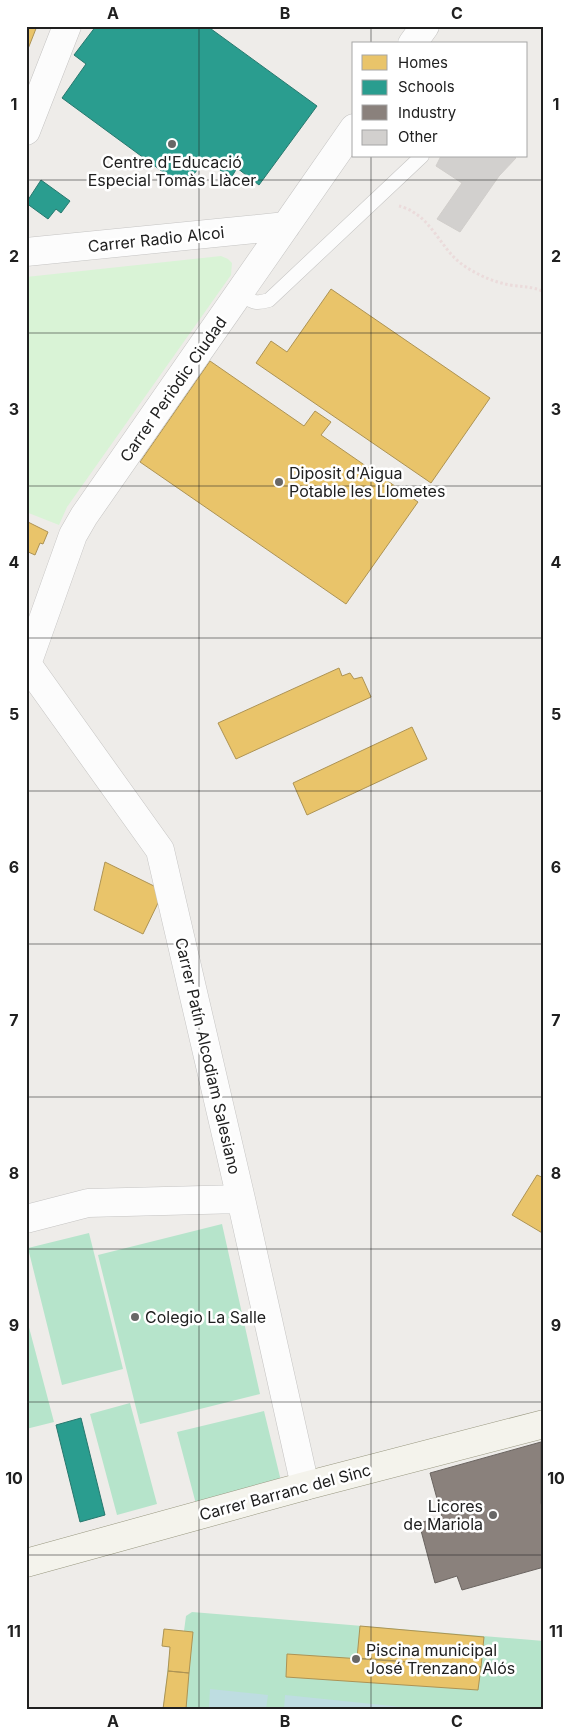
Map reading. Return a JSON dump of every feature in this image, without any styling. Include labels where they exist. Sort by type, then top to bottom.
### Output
[{"type":"street","points":[[26,131],[67,26]]},
{"type":"street","points":[[413,42],[425,26]]},
{"type":"street","name":"Carrer Periòdic Ciudad","points":[[27,666],[73,535],[84,516],[352,131]]},
{"type":"street","name":"Carrer Radio Alcoi","points":[[26,252],[286,226]]},
{"type":"street","name":"Carrer Patín Alcodiam Salesiano","points":[[27,666],[160,850],[242,1199],[304,1486]]},
{"type":"street","points":[[26,1219],[88,1204],[242,1199]]},
{"type":"street","name":"Carrer Barranc del Sinc","points":[[26,1564],[304,1486],[544,1424]]},
{"type":"lane","points":[[239,292],[253,302],[260,303],[269,300],[420,158]]},
{"type":"path","points":[[376,200],[397,205],[420,217],[446,249],[462,265],[483,277],[510,285],[535,288],[544,292]]},
{"type":"green space","points":[[221,256],[232,263],[231,275],[67,507],[59,525],[26,512],[26,277]]},
{"type":"green space","points":[[222,1224],[260,1394],[140,1424],[98,1255]]},
{"type":"green space","points":[[89,1233],[123,1369],[62,1385],[28,1248]]},
{"type":"green space","points":[[26,1316],[54,1422],[26,1429]]},
{"type":"green space","points":[[130,1403],[157,1504],[117,1515],[90,1414]]},
{"type":"green space","points":[[264,1411],[281,1481],[196,1504],[177,1432]]},
{"type":"green space","name":"Piscina municipal José Trenzano Alós","points":[[192,1612],[544,1641],[544,1709],[163,1709],[170,1647],[162,1646],[164,1629],[184,1631],[186,1616]]},
{"type":"water","points":[[210,1689],[268,1695],[266,1709],[209,1707]]},
{"type":"water","points":[[285,1695],[421,1709],[284,1709]]},
{"type":"building: Homes","points":[[26,26],[37,26],[26,54]]},
{"type":"building: Homes","points":[[331,289],[490,398],[431,483],[256,363],[271,341],[287,352]]},
{"type":"building: Homes","name":"Diposit d'Aigua Potable les Llometes","points":[[210,361],[304,426],[315,411],[331,422],[321,435],[418,502],[346,604],[140,462]]},
{"type":"building: Homes","points":[[26,521],[48,532],[43,544],[40,543],[35,555],[26,551]]},
{"type":"building: Homes","points":[[339,668],[342,676],[350,673],[354,679],[362,677],[371,697],[236,759],[218,723]]},
{"type":"building: Homes","points":[[412,727],[427,759],[307,815],[293,783]]},
{"type":"building: Homes","points":[[105,862],[156,887],[159,901],[143,934],[94,910]]},
{"type":"building: Homes","points":[[537,1175],[544,1178],[544,1234],[512,1215]]},
{"type":"building: Homes","points":[[360,1626],[484,1637],[481,1667],[357,1658]]},
{"type":"building: Homes","points":[[164,1629],[193,1632],[189,1673],[168,1671],[170,1647],[162,1646]]},
{"type":"building: Homes","points":[[287,1654],[481,1667],[478,1690],[286,1677]]},
{"type":"building: Homes","points":[[168,1671],[189,1673],[186,1709],[163,1709]]},
{"type":"building: Schools","name":"Centre d'Educació Especial Tomàs Llàcer","points":[[96,26],[207,26],[317,106],[259,185],[237,168],[231,178],[205,159],[189,181],[183,176],[178,183],[62,98],[86,64],[74,55]]},
{"type":"building: Schools","points":[[41,180],[70,201],[61,213],[56,209],[48,219],[26,203]]},
{"type":"building: Schools","points":[[81,1418],[105,1515],[80,1522],[56,1425]]},
{"type":"building: Industry","name":"Licores de Mariola","points":[[541,1442],[544,1567],[462,1590],[457,1576],[435,1583],[419,1523],[442,1517],[430,1473]]},
{"type":"building: Other","points":[[440,158],[516,158],[499,176],[460,232],[437,219],[462,183],[436,166]]},
{"type":"place","name":"Centre d'Educació Especial Tomàs Llàcer","points":[[172,144]]},
{"type":"place","name":"Diposit d'Aigua Potable les Llometes","points":[[279,482]]},
{"type":"place","name":"Colegio La Salle","points":[[135,1317]]},
{"type":"place","name":"Licores de Mariola","points":[[493,1515]]},
{"type":"place","name":"Piscina municipal José Trenzano Alós","points":[[356,1659]]}]
